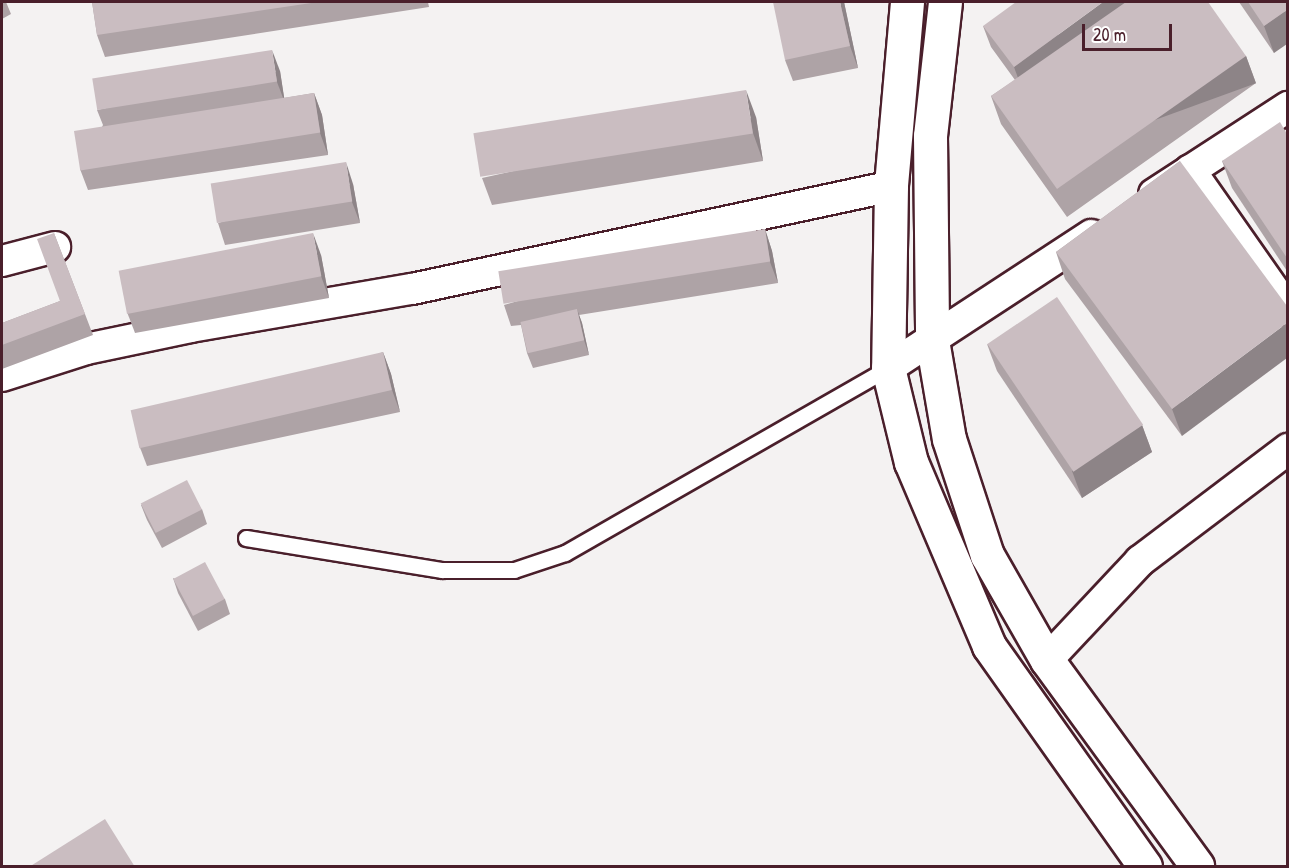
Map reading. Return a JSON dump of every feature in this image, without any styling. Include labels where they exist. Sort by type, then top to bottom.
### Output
[{"type":"main road","points":[[907,2],[891,186],[888,368],[911,462],[989,645],[1145,867]]},
{"type":"main road","points":[[945,2],[930,136],[932,340],[949,439],[987,555],[1047,660],[1197,867]]},
{"type":"street","points":[[888,368],[1287,107]]},
{"type":"street","points":[[1190,170],[1287,310]]},
{"type":"street","points":[[2,376],[168,332],[412,289],[891,186]]},
{"type":"street","points":[[2,261],[55,248]]},
{"type":"street","points":[[1047,660],[1140,561],[1287,449]]},
{"type":"lane","points":[[246,538],[442,570],[514,570],[566,553],[888,368]]},
{"type":"building","points":[[92,2],[318,2],[97,35]]},
{"type":"building","points":[[773,2],[840,2],[850,46],[785,60]]},
{"type":"building","points":[[1016,2],[1103,2],[1014,67],[983,26]]},
{"type":"building","points":[[1126,2],[1208,2],[1246,56],[1057,189],[991,96]]},
{"type":"building","points":[[1248,2],[1287,2],[1287,10],[1264,26]]},
{"type":"building","points":[[272,50],[277,82],[97,110],[92,78]]},
{"type":"building","points":[[746,90],[753,133],[480,177],[473,133]]},
{"type":"building","points":[[314,93],[320,133],[80,171],[74,131]]},
{"type":"building","points":[[1280,122],[1287,134],[1287,258],[1222,161]]},
{"type":"building","points":[[1180,161],[1287,306],[1287,323],[1172,409],[1056,252]]},
{"type":"building","points":[[346,162],[352,202],[217,223],[211,183]]},
{"type":"building","points":[[765,229],[770,262],[503,304],[498,271]]},
{"type":"building","points":[[54,233],[85,314],[2,345],[2,323],[60,301],[37,239]]},
{"type":"building","points":[[313,233],[321,276],[127,314],[119,271]]},
{"type":"building","points":[[1057,297],[1143,425],[1073,472],[987,344]]},
{"type":"building","points":[[577,309],[584,340],[528,353],[520,322]]},
{"type":"building","points":[[383,352],[392,390],[139,448],[131,410]]},
{"type":"building","points":[[187,480],[202,509],[156,533],[141,504]]},
{"type":"building","points":[[205,562],[225,599],[193,616],[173,579]]},
{"type":"building","points":[[105,819],[135,867],[29,867]]}]
